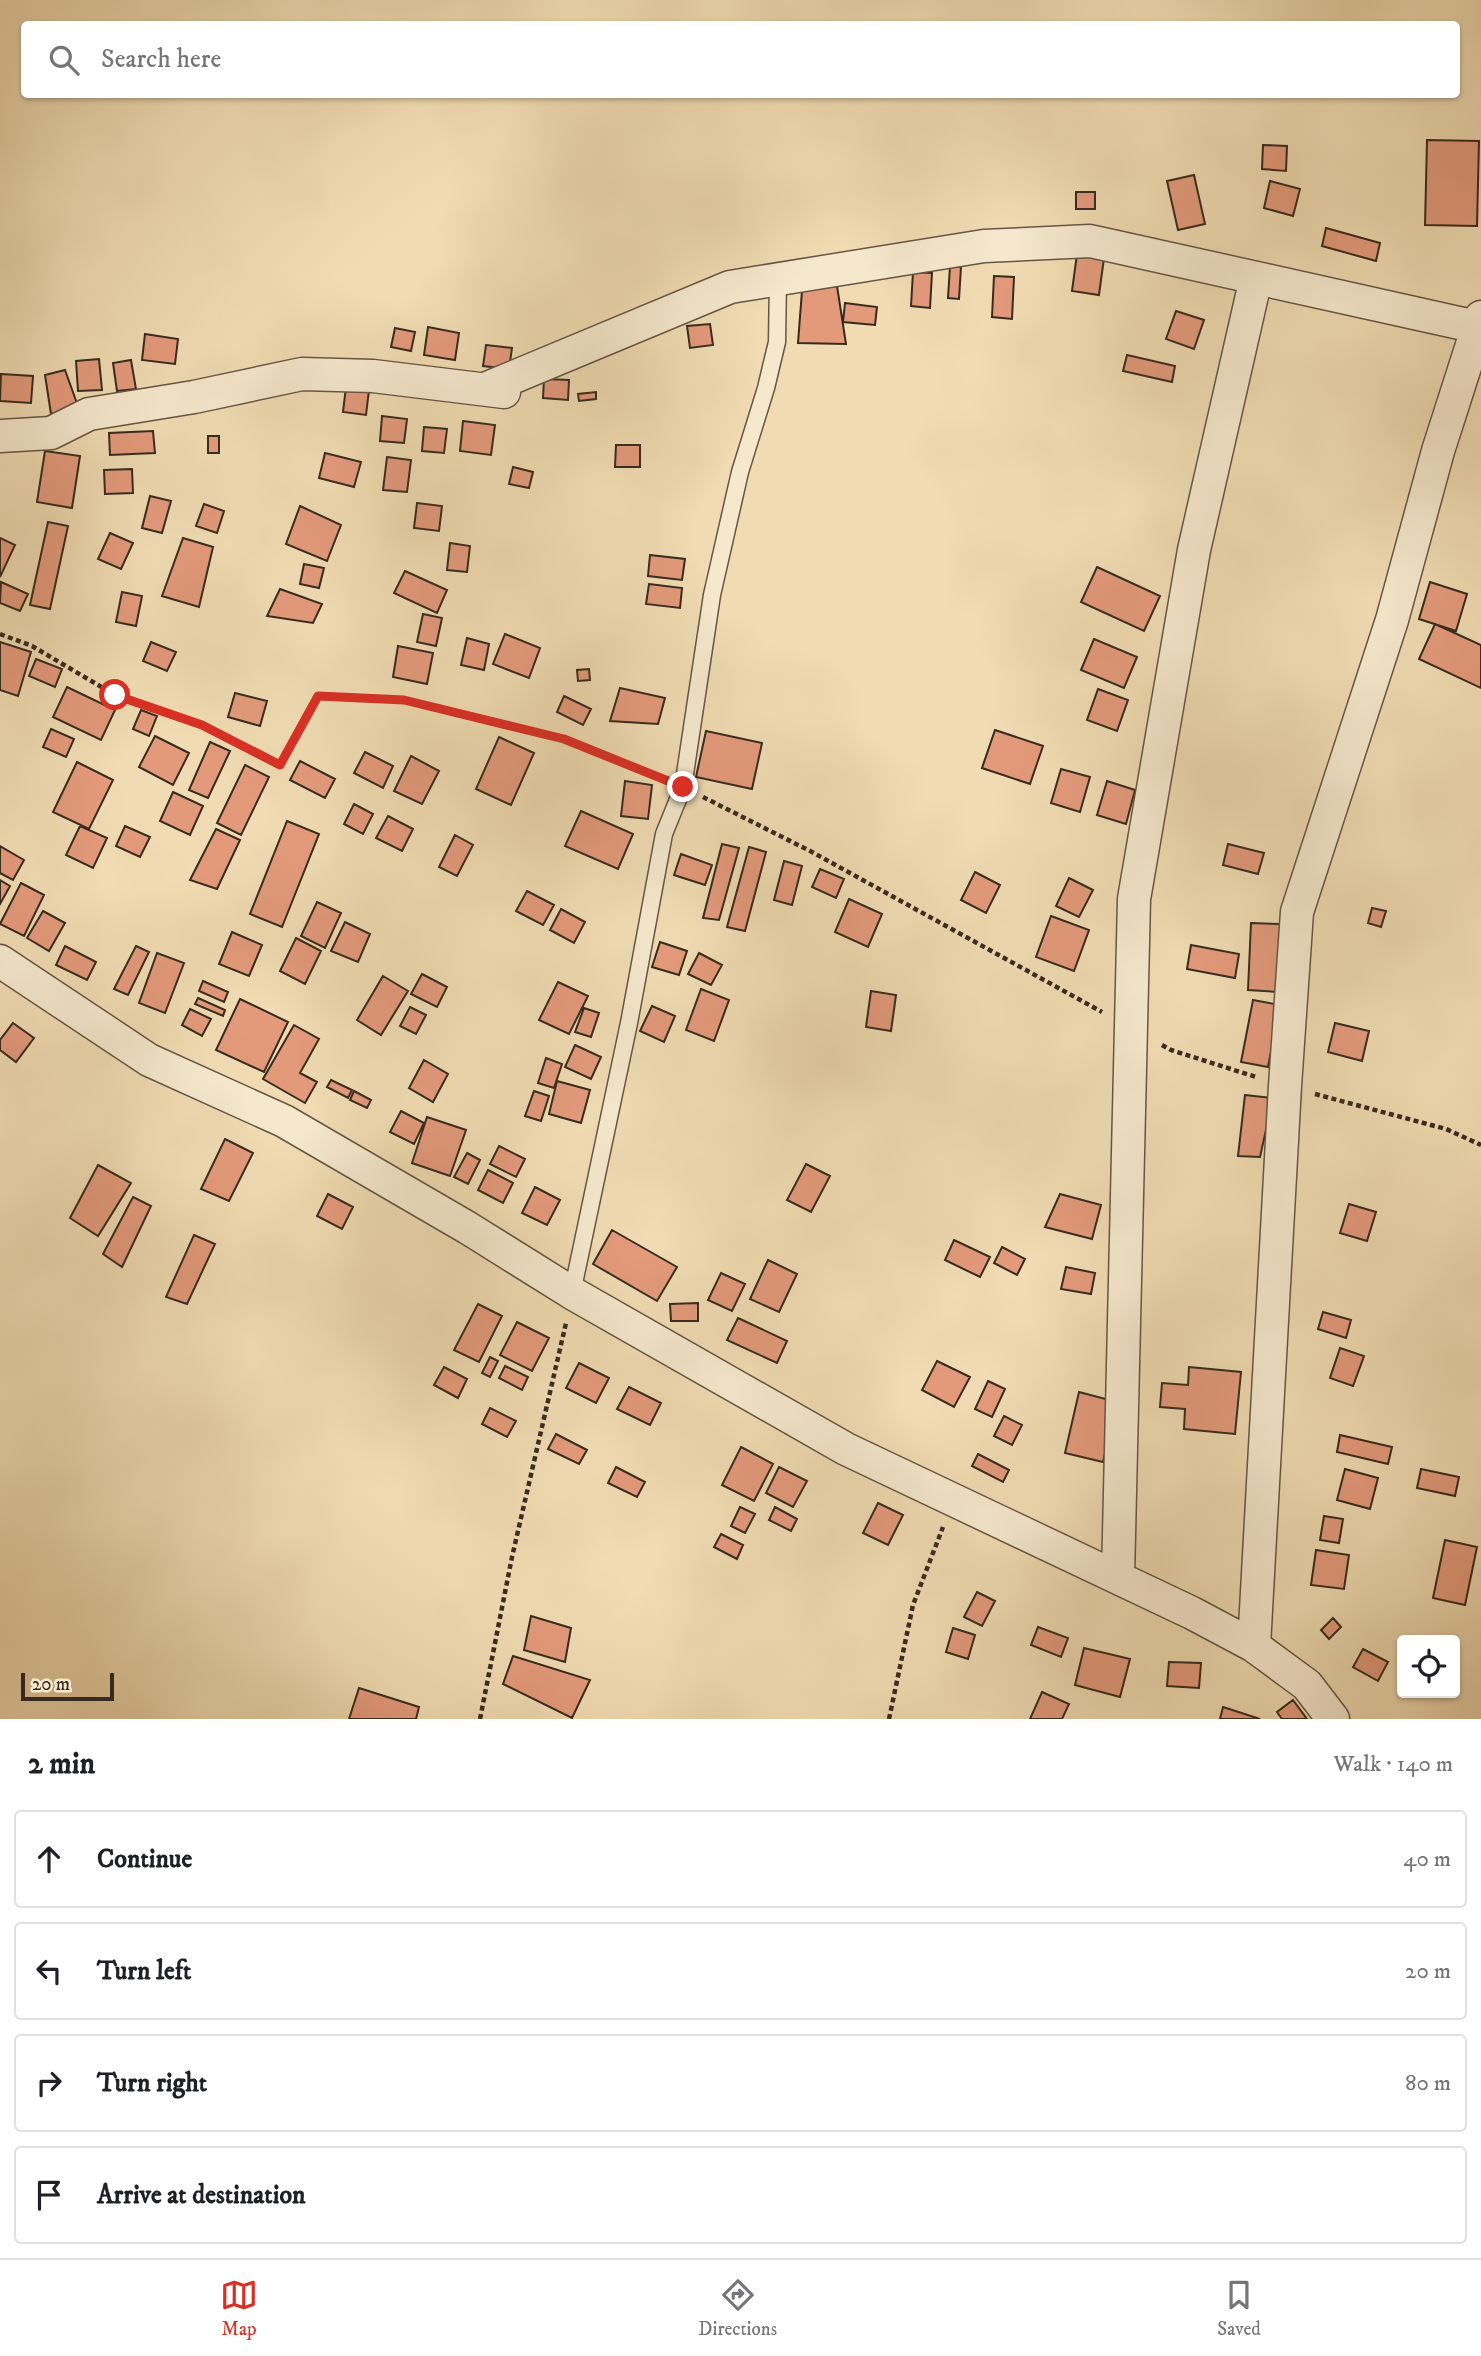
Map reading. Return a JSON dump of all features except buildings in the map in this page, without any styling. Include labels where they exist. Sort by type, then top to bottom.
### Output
[{"type":"street","points":[[0,436],[51,433],[89,414],[194,397],[302,374],[373,376],[498,391],[730,287],[984,246],[1090,241],[1256,278],[1479,322],[1438,451],[1392,620],[1297,912],[1254,1646]]},
{"type":"street","points":[[1118,1577],[1134,899],[1194,550],[1256,278]]},
{"type":"street","points":[[0,961],[149,1060],[284,1121],[456,1221],[572,1293],[846,1449],[1118,1577],[1254,1646],[1307,1685],[1334,1719]]},
{"type":"lane","points":[[572,1293],[629,1023],[664,834],[683,787],[712,595],[740,472],[777,342],[778,279]]},
{"type":"path","points":[[0,634],[32,646],[115,695],[202,725],[280,765],[318,696],[404,700],[564,739],[683,787],[812,852],[1171,1050],[1285,1086],[1446,1129],[1481,1145]]},
{"type":"path","points":[[480,1719],[512,1557],[572,1293]]},
{"type":"path","points":[[889,1719],[913,1605],[953,1500]]},
{"type":"route","points":[[115,695],[202,725],[280,765],[318,696],[404,700],[564,739],[683,787]]}]
